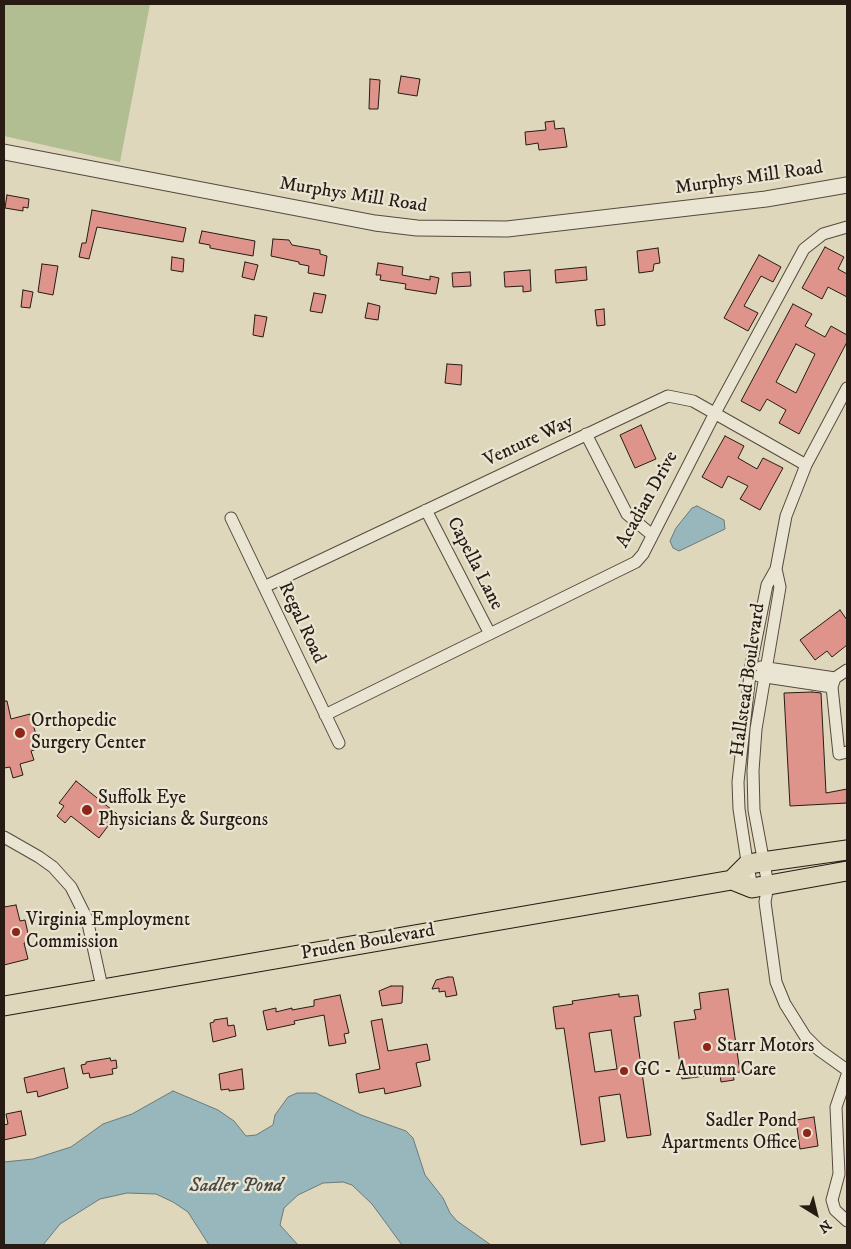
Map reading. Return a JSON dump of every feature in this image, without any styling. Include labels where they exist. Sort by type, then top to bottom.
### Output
[{"type":"main road","points":[[732,880],[755,863],[847,850]]},
{"type":"main road","points":[[732,880],[761,892],[847,871]]},
{"type":"main road","name":"Pruden Boulevard","points":[[4,1006],[102,987],[302,956],[732,880]]},
{"type":"street","name":"Murphys Mill Road","points":[[4,152],[375,223],[444,229],[507,229],[766,199],[847,185]]},
{"type":"street","name":"Acadian Drive","points":[[325,714],[625,569],[642,554],[715,413],[804,249],[822,234],[847,227]]},
{"type":"street","name":"Hallstead Boulevard","points":[[755,863],[739,809],[738,782],[750,670],[767,584],[776,569],[786,516],[806,465],[847,388]]},
{"type":"street","name":"Venture Way","points":[[264,587],[668,396],[693,401],[806,465]]},
{"type":"street","points":[[586,434],[627,514],[652,535]]},
{"type":"street","name":"Capella Lane","points":[[426,510],[490,634]]},
{"type":"street","name":"Regal Road","points":[[231,518],[339,743]]},
{"type":"street","name":"Hallstead Boulevard","points":[[755,863],[753,772],[756,729],[780,587],[776,569]]},
{"type":"street","points":[[750,670],[834,683]]},
{"type":"street","points":[[847,670],[834,683],[840,754],[847,752]]},
{"type":"street","points":[[4,837],[46,862],[71,888],[87,919],[102,987]]},
{"type":"street","points":[[755,863],[776,982],[785,1004],[805,1036],[826,1056],[847,1070]]},
{"type":"street","points":[[847,1076],[838,1095],[841,1124],[839,1174],[833,1198],[835,1210],[847,1220]]},
{"type":"green space","points":[[4,4],[150,4],[120,162],[4,136]]},
{"type":"water","points":[[697,506],[724,520],[725,529],[679,551],[673,548],[670,541],[676,528],[692,508]]},
{"type":"water","name":"Sadler Pond","points":[[173,1091],[218,1110],[234,1121],[246,1136],[256,1135],[273,1125],[275,1115],[288,1097],[297,1093],[316,1093],[361,1115],[406,1131],[413,1138],[425,1175],[443,1198],[450,1213],[457,1221],[491,1245],[402,1245],[372,1204],[352,1185],[343,1182],[323,1183],[298,1195],[284,1208],[280,1225],[298,1245],[209,1245],[188,1212],[173,1202],[156,1194],[127,1193],[100,1199],[60,1224],[43,1245],[4,1245],[4,1162],[33,1159],[71,1147],[103,1124],[132,1114]]},
{"type":"building","points":[[401,76],[420,79],[417,96],[398,93]]},
{"type":"building","points":[[370,79],[380,80],[378,109],[369,109]]},
{"type":"building","points":[[554,121],[555,129],[564,128],[567,147],[539,150],[538,143],[526,145],[525,132],[546,130],[545,122]]},
{"type":"building","points":[[7,195],[29,199],[28,208],[23,207],[23,211],[5,208]]},
{"type":"building","points":[[92,210],[186,228],[183,242],[97,227],[89,259],[79,257],[82,243],[86,243]]},
{"type":"building","points":[[202,231],[255,241],[253,256],[210,248],[210,245],[199,243]]},
{"type":"building","points":[[273,239],[289,240],[292,245],[320,250],[320,254],[327,256],[324,276],[308,273],[309,266],[299,264],[299,262],[271,256]]},
{"type":"building","points":[[825,247],[844,257],[838,269],[847,274],[847,297],[828,287],[822,299],[802,288]]},
{"type":"building","points":[[658,248],[660,263],[654,264],[653,271],[639,273],[637,251]]},
{"type":"building","points":[[759,255],[781,267],[773,282],[761,276],[744,306],[758,313],[748,331],[724,318]]},
{"type":"building","points":[[172,257],[184,259],[183,272],[171,270]]},
{"type":"building","points":[[245,262],[258,265],[254,280],[242,277]]},
{"type":"building","points":[[378,263],[403,267],[402,275],[430,280],[430,276],[439,278],[436,294],[405,289],[406,284],[380,280],[381,275],[376,275]]},
{"type":"building","points":[[42,264],[58,266],[53,295],[38,292]]},
{"type":"building","points":[[586,267],[587,280],[556,283],[555,270]]},
{"type":"building","points":[[530,270],[531,291],[523,292],[523,286],[505,287],[504,272]]},
{"type":"building","points":[[470,272],[471,286],[453,287],[452,273]]},
{"type":"building","points":[[23,290],[33,292],[30,308],[21,307]]},
{"type":"building","points":[[314,293],[326,295],[322,313],[310,311]]},
{"type":"building","points":[[368,303],[380,306],[378,320],[365,318]]},
{"type":"building","points":[[793,304],[812,314],[805,326],[825,337],[831,326],[847,335],[847,342],[799,434],[779,423],[786,410],[767,399],[760,411],[741,401]],"holes":[[[796,344],[815,354],[796,393],[776,382]]]},
{"type":"building","points":[[604,309],[605,325],[597,326],[595,310]]},
{"type":"building","points":[[255,315],[267,317],[263,337],[253,335]]},
{"type":"building","points":[[447,364],[462,365],[461,385],[445,383]]},
{"type":"building","points":[[641,425],[656,459],[635,468],[620,435]]},
{"type":"building","points":[[725,436],[744,446],[738,458],[757,469],[763,458],[783,468],[760,510],[740,499],[748,486],[728,476],[722,488],[702,477]]},
{"type":"building","points":[[840,610],[847,620],[847,645],[832,657],[827,651],[815,660],[800,640]]},
{"type":"building","points":[[784,693],[821,693],[826,793],[847,789],[847,803],[790,806]]},
{"type":"building","name":"Orthopedic Surgery Center","points":[[4,701],[7,701],[11,719],[30,714],[40,748],[31,751],[34,760],[20,764],[23,775],[13,778],[10,767],[4,768]]},
{"type":"building","name":"Suffolk Eye Physicians & Surgeons","points":[[76,781],[117,814],[99,838],[71,816],[65,823],[57,816],[64,806],[59,803]]},
{"type":"building","name":"Virginia Employment Commission","points":[[16,905],[20,921],[25,920],[30,942],[24,943],[28,959],[4,965],[4,907]]},
{"type":"building","points":[[453,977],[457,995],[446,997],[445,991],[439,992],[439,988],[432,989],[436,980]]},
{"type":"building","points":[[391,986],[403,986],[402,1003],[382,1006],[379,991]]},
{"type":"building","name":"Starr Motors","points":[[728,989],[740,1072],[733,1073],[734,1080],[721,1082],[720,1074],[682,1079],[674,1022],[696,1019],[694,1010],[701,1009],[699,993]]},
{"type":"building","name":"GC - Autumn Care","points":[[619,994],[619,997],[638,995],[641,1016],[634,1017],[651,1135],[627,1138],[620,1094],[599,1097],[605,1141],[581,1145],[564,1028],[556,1029],[553,1007],[573,1004],[572,1001]],"holes":[[[611,1030],[617,1069],[595,1072],[589,1033]]]},
{"type":"building","points":[[340,995],[349,1033],[344,1034],[346,1043],[329,1046],[324,1015],[294,1021],[295,1024],[267,1030],[263,1011],[276,1008],[276,1012],[314,1006],[314,1000]]},
{"type":"building","points":[[227,1018],[228,1026],[234,1025],[236,1036],[213,1042],[210,1023],[214,1022],[214,1020]]},
{"type":"building","points":[[382,1019],[388,1051],[427,1044],[430,1060],[416,1063],[421,1086],[385,1094],[384,1088],[359,1093],[356,1074],[380,1069],[371,1021]]},
{"type":"building","points":[[110,1058],[111,1061],[116,1060],[117,1068],[112,1069],[113,1074],[90,1078],[89,1073],[83,1074],[81,1065],[86,1064],[86,1062]]},
{"type":"building","points":[[64,1068],[68,1088],[38,1097],[37,1091],[27,1093],[24,1078]]},
{"type":"building","points":[[242,1069],[244,1089],[221,1090],[219,1074]]},
{"type":"building","points":[[21,1111],[26,1135],[4,1140],[4,1125],[8,1124],[6,1114]]},
{"type":"building","name":"Sadler Pond Apartments Office","points":[[814,1117],[818,1146],[800,1149],[796,1120]]},
{"type":"place","name":"Orthopedic Surgery Center","points":[[20,733]]},
{"type":"place","name":"Suffolk Eye Physicians & Surgeons","points":[[87,810]]},
{"type":"place","name":"Virginia Employment Commission","points":[[16,932]]},
{"type":"place","name":"Starr Motors","points":[[707,1047]]},
{"type":"place","name":"GC - Autumn Care","points":[[624,1071]]},
{"type":"place","name":"Sadler Pond Apartments Office","points":[[807,1133]]}]
